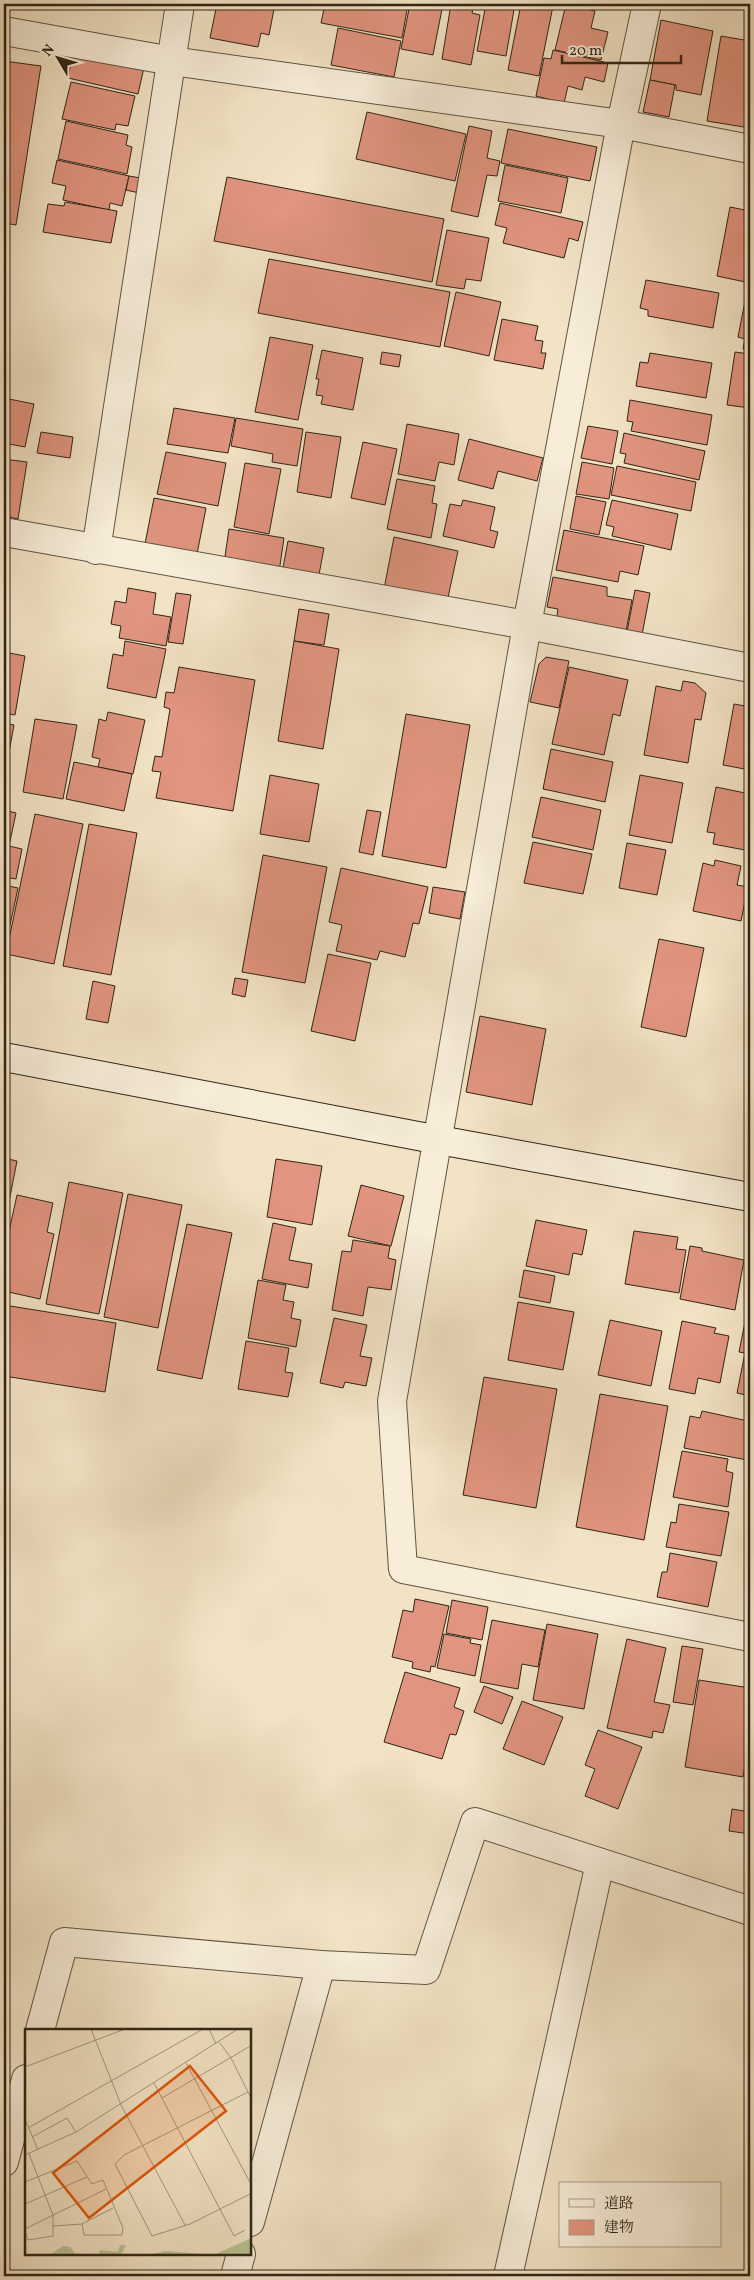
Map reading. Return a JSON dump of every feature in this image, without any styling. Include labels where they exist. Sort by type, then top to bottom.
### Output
[{"type":"street","points":[[96,550],[180,4]]},
{"type":"street","points":[[647,4],[621,124],[527,625],[439,1140],[392,1401],[403,1569],[750,1637]]},
{"type":"street","points":[[4,31],[172,61],[621,124],[750,149]]},
{"type":"street","points":[[4,532],[96,550],[527,625],[750,668]]},
{"type":"street","points":[[4,1057],[750,1197]]},
{"type":"street","points":[[40,2029],[64,1942],[321,1965],[426,1970],[475,1822],[750,1911]]},
{"type":"street","points":[[508,2276],[600,1863]]},
{"type":"street","points":[[251,2218],[321,1965]]},
{"type":"street","points":[[4,2162],[25,2083]]},
{"type":"street","points":[[235,2276],[241,2255]]},
{"type":"building","points":[[217,4],[275,4],[269,35],[261,33],[258,47],[210,38]]},
{"type":"building","points":[[325,4],[408,4],[402,38],[321,23]]},
{"type":"building","points":[[410,4],[443,4],[433,55],[401,49]]},
{"type":"building","points":[[451,4],[474,4],[472,13],[480,15],[471,65],[442,59]]},
{"type":"building","points":[[486,4],[515,4],[506,56],[477,51]]},
{"type":"building","points":[[521,4],[553,6],[539,76],[508,70]]},
{"type":"building","points":[[566,4],[595,11],[591,28],[608,32],[601,60],[555,50]]},
{"type":"building","points":[[661,20],[713,31],[701,95],[676,90],[676,85],[650,80]]},
{"type":"building","points":[[338,28],[401,41],[394,77],[331,65]]},
{"type":"building","points":[[721,36],[750,41],[750,128],[707,121]]},
{"type":"building","points":[[74,48],[145,63],[138,94],[68,78]]},
{"type":"building","points":[[553,50],[608,63],[604,82],[585,77],[582,90],[568,86],[564,103],[536,96],[544,58],[551,59]]},
{"type":"building","points":[[4,61],[41,66],[16,225],[4,223]]},
{"type":"building","points":[[650,80],[675,85],[669,117],[643,112]]},
{"type":"building","points":[[71,82],[135,96],[128,126],[116,124],[115,130],[62,119]]},
{"type":"building","points":[[367,112],[466,134],[455,181],[356,159]]},
{"type":"building","points":[[66,121],[128,135],[126,145],[132,147],[127,174],[58,159]]},
{"type":"building","points":[[469,126],[492,131],[487,158],[500,161],[497,176],[487,175],[478,217],[451,211]]},
{"type":"building","points":[[508,129],[597,147],[590,181],[501,163]]},
{"type":"building","points":[[57,160],[129,176],[122,206],[110,203],[109,210],[63,200],[66,186],[52,183]]},
{"type":"building","points":[[505,165],[568,178],[561,213],[498,201]]},
{"type":"building","points":[[129,176],[152,180],[148,195],[126,190]]},
{"type":"building","points":[[227,177],[444,219],[432,282],[214,241]]},
{"type":"building","points":[[65,202],[117,211],[111,243],[43,232],[48,204],[64,206]]},
{"type":"building","points":[[500,203],[583,222],[578,241],[569,238],[564,258],[503,243],[507,228],[495,225]]},
{"type":"building","points":[[730,207],[750,211],[750,283],[717,276]]},
{"type":"building","points":[[447,230],[489,238],[481,281],[466,279],[464,289],[436,285]]},
{"type":"building","points":[[269,259],[450,292],[440,347],[258,313]]},
{"type":"building","points":[[646,280],[719,293],[713,328],[648,316],[648,310],[640,308]]},
{"type":"building","points":[[456,292],[501,302],[489,356],[444,346]]},
{"type":"building","points":[[746,296],[750,297],[750,350],[743,349],[745,339],[738,337]]},
{"type":"building","points":[[502,319],[538,326],[535,340],[543,341],[541,353],[546,353],[543,369],[494,360]]},
{"type":"building","points":[[270,337],[313,345],[298,420],[255,412]]},
{"type":"building","points":[[322,350],[363,358],[353,410],[321,404],[323,396],[316,395],[319,379],[316,379]]},
{"type":"building","points":[[382,352],[401,355],[399,367],[380,364]]},
{"type":"building","points":[[735,352],[750,354],[750,408],[727,405]]},
{"type":"building","points":[[650,353],[712,363],[706,398],[636,386],[640,362],[648,363]]},
{"type":"building","points":[[4,398],[34,404],[25,447],[4,443]]},
{"type":"building","points":[[630,400],[712,415],[707,445],[631,431],[633,422],[627,421]]},
{"type":"building","points":[[174,408],[235,418],[228,453],[167,444]]},
{"type":"building","points":[[236,418],[303,429],[297,466],[272,462],[273,454],[231,446]]},
{"type":"building","points":[[407,424],[459,434],[454,465],[439,462],[435,481],[398,474]]},
{"type":"building","points":[[588,426],[618,431],[612,464],[581,458]]},
{"type":"building","points":[[41,432],[73,437],[70,458],[37,453]]},
{"type":"building","points":[[306,432],[341,437],[331,498],[297,492]]},
{"type":"building","points":[[624,433],[705,451],[699,480],[624,463],[626,454],[620,453]]},
{"type":"building","points":[[469,439],[543,458],[537,481],[498,471],[493,489],[458,480]]},
{"type":"building","points":[[363,442],[397,449],[385,505],[351,498]]},
{"type":"building","points":[[166,452],[226,463],[218,506],[157,494]]},
{"type":"building","points":[[4,459],[27,462],[18,519],[4,516]]},
{"type":"building","points":[[582,462],[614,468],[609,499],[576,494]]},
{"type":"building","points":[[245,463],[281,469],[269,534],[234,527]]},
{"type":"building","points":[[617,466],[696,482],[691,511],[611,495]]},
{"type":"building","points":[[397,479],[435,486],[432,503],[437,504],[431,538],[387,529]]},
{"type":"building","points":[[576,496],[606,502],[599,535],[570,529]]},
{"type":"building","points":[[154,498],[206,508],[197,554],[145,544]]},
{"type":"building","points":[[463,500],[495,507],[490,530],[498,532],[494,548],[443,536],[450,504],[461,506]]},
{"type":"building","points":[[612,500],[678,514],[671,550],[612,536],[614,527],[606,525]]},
{"type":"building","points":[[229,529],[284,538],[279,572],[224,563]]},
{"type":"building","points":[[564,530],[644,546],[638,575],[620,571],[618,582],[556,570]]},
{"type":"building","points":[[394,537],[458,551],[447,602],[384,589]]},
{"type":"building","points":[[288,541],[324,548],[318,580],[282,573]]},
{"type":"building","points":[[553,577],[607,587],[607,596],[632,600],[625,636],[556,623],[558,609],[547,607]]},
{"type":"building","points":[[128,588],[156,593],[153,614],[171,617],[166,646],[119,638],[121,626],[111,624],[115,601],[126,603]]},
{"type":"building","points":[[635,590],[650,593],[641,640],[626,637]]},
{"type":"building","points":[[176,593],[191,595],[183,644],[168,642]]},
{"type":"building","points":[[299,609],[329,614],[324,645],[294,641]]},
{"type":"building","points":[[125,641],[166,649],[156,698],[107,688],[113,654],[123,656]]},
{"type":"building","points":[[294,641],[339,649],[323,749],[278,741]]},
{"type":"building","points":[[4,652],[25,656],[15,715],[4,713]]},
{"type":"building","points":[[546,657],[569,661],[559,708],[530,702],[539,664]]},
{"type":"building","points":[[179,667],[255,680],[233,811],[156,798],[161,772],[152,771],[155,756],[162,757],[170,709],[164,707],[166,692],[174,693]]},
{"type":"building","points":[[569,667],[628,680],[620,716],[613,714],[604,755],[552,744]]},
{"type":"building","points":[[683,681],[695,683],[706,693],[701,720],[695,719],[688,763],[644,755],[656,686],[681,691]]},
{"type":"building","points":[[745,703],[750,704],[750,770],[723,765],[734,704],[745,706]]},
{"type":"building","points":[[108,712],[145,720],[133,774],[98,767],[100,759],[92,757],[99,719],[106,721]]},
{"type":"building","points":[[406,714],[470,725],[446,868],[382,856]]},
{"type":"building","points":[[35,719],[77,725],[63,799],[23,792]]},
{"type":"building","points":[[4,723],[14,725],[4,779]]},
{"type":"building","points":[[551,749],[613,762],[605,802],[543,789]]},
{"type":"building","points":[[74,762],[132,774],[124,811],[66,799]]},
{"type":"building","points":[[270,775],[319,784],[309,842],[260,834]]},
{"type":"building","points":[[640,775],[683,783],[672,843],[629,835]]},
{"type":"building","points":[[716,787],[750,794],[750,824],[745,850],[713,844],[715,833],[707,832]]},
{"type":"building","points":[[541,797],[601,810],[593,850],[532,837]]},
{"type":"building","points":[[4,810],[16,813],[9,846],[22,849],[16,879],[4,877]]},
{"type":"building","points":[[367,810],[381,812],[373,855],[359,852]]},
{"type":"building","points":[[35,814],[83,824],[54,964],[6,954]]},
{"type":"building","points":[[89,824],[137,833],[111,975],[63,966]]},
{"type":"building","points":[[533,842],[592,854],[583,894],[524,883]]},
{"type":"building","points":[[627,843],[666,850],[657,895],[619,888]]},
{"type":"building","points":[[263,855],[327,867],[305,983],[242,972]]},
{"type":"building","points":[[715,860],[741,866],[737,885],[748,887],[741,921],[693,911],[703,863],[714,866]]},
{"type":"building","points":[[341,868],[428,887],[419,924],[413,923],[405,957],[380,951],[377,960],[336,951],[342,925],[329,922]]},
{"type":"building","points":[[4,885],[18,888],[4,953]]},
{"type":"building","points":[[433,887],[465,892],[460,919],[429,913]]},
{"type":"building","points":[[659,939],[704,948],[686,1037],[641,1027]]},
{"type":"building","points":[[328,954],[371,963],[355,1041],[311,1031]]},
{"type":"building","points":[[235,978],[248,980],[245,997],[232,994]]},
{"type":"building","points":[[93,981],[115,986],[108,1023],[86,1019]]},
{"type":"building","points":[[480,1016],[546,1029],[532,1105],[466,1092]]},
{"type":"building","points":[[4,1158],[17,1161],[7,1212],[4,1211]]},
{"type":"building","points":[[276,1159],[322,1166],[312,1225],[267,1217]]},
{"type":"building","points":[[69,1182],[123,1193],[99,1314],[46,1304]]},
{"type":"building","points":[[361,1185],[404,1196],[391,1246],[348,1236]]},
{"type":"building","points":[[128,1194],[182,1205],[158,1328],[104,1317]]},
{"type":"building","points":[[17,1195],[53,1203],[47,1232],[54,1234],[40,1299],[4,1291],[4,1254]]},
{"type":"building","points":[[536,1220],[587,1230],[582,1255],[573,1253],[569,1275],[526,1266]]},
{"type":"building","points":[[273,1223],[296,1228],[289,1260],[312,1264],[308,1288],[262,1279]]},
{"type":"building","points":[[187,1224],[232,1233],[202,1379],[157,1370]]},
{"type":"building","points":[[634,1231],[678,1237],[676,1249],[686,1250],[679,1293],[625,1284]]},
{"type":"building","points":[[353,1240],[390,1246],[388,1258],[396,1260],[391,1290],[368,1287],[363,1316],[332,1310],[342,1251],[351,1252]]},
{"type":"building","points":[[690,1246],[702,1248],[702,1251],[744,1260],[735,1310],[680,1299]]},
{"type":"building","points":[[524,1270],[555,1276],[550,1303],[519,1297]]},
{"type":"building","points":[[258,1280],[286,1285],[283,1300],[294,1302],[291,1318],[301,1320],[296,1347],[248,1338]]},
{"type":"building","points":[[750,1297],[750,1396],[737,1393],[745,1353],[739,1352]]},
{"type":"building","points":[[518,1302],[574,1312],[563,1370],[508,1360]]},
{"type":"building","points":[[4,1305],[116,1323],[105,1392],[4,1376]]},
{"type":"building","points":[[334,1318],[367,1325],[360,1356],[372,1358],[366,1386],[345,1382],[343,1388],[320,1383]]},
{"type":"building","points":[[610,1320],[662,1331],[651,1386],[598,1375]]},
{"type":"building","points":[[682,1321],[716,1328],[714,1333],[729,1336],[720,1383],[698,1378],[695,1394],[669,1389]]},
{"type":"building","points":[[246,1341],[289,1348],[285,1372],[293,1373],[288,1397],[238,1389]]},
{"type":"building","points":[[484,1377],[557,1389],[536,1508],[463,1495]]},
{"type":"building","points":[[600,1394],[668,1406],[644,1540],[576,1527]]},
{"type":"building","points":[[702,1411],[748,1421],[746,1430],[750,1431],[750,1442],[747,1460],[684,1448],[690,1416],[700,1418]]},
{"type":"building","points":[[682,1451],[728,1459],[726,1471],[733,1473],[728,1507],[673,1497]]},
{"type":"building","points":[[679,1504],[729,1512],[721,1556],[666,1547],[671,1522],[676,1523]]},
{"type":"building","points":[[670,1553],[717,1562],[708,1607],[657,1597],[662,1572],[667,1572]]},
{"type":"building","points":[[415,1599],[449,1606],[435,1667],[431,1666],[430,1672],[412,1668],[413,1662],[392,1657],[403,1610],[413,1612]]},
{"type":"building","points":[[452,1600],[488,1607],[482,1640],[446,1633]]},
{"type":"building","points":[[492,1620],[545,1630],[538,1667],[522,1664],[518,1689],[480,1682]]},
{"type":"building","points":[[547,1624],[598,1634],[584,1709],[533,1700]]},
{"type":"building","points":[[444,1634],[471,1639],[470,1643],[481,1645],[475,1676],[437,1668]]},
{"type":"building","points":[[627,1639],[666,1648],[654,1702],[670,1705],[663,1733],[653,1731],[652,1738],[607,1728]]},
{"type":"building","points":[[682,1646],[703,1649],[693,1705],[673,1702]]},
{"type":"building","points":[[405,1672],[460,1688],[454,1707],[464,1711],[456,1735],[450,1734],[442,1759],[384,1742]]},
{"type":"building","points":[[699,1680],[750,1688],[750,1733],[743,1777],[685,1767]]},
{"type":"building","points":[[484,1686],[513,1697],[502,1724],[474,1712]]},
{"type":"building","points":[[522,1701],[563,1717],[544,1765],[503,1749]]},
{"type":"building","points":[[598,1730],[642,1747],[618,1809],[585,1796],[595,1769],[585,1765]]},
{"type":"building","points":[[732,1809],[750,1812],[750,1834],[729,1831]]}]
